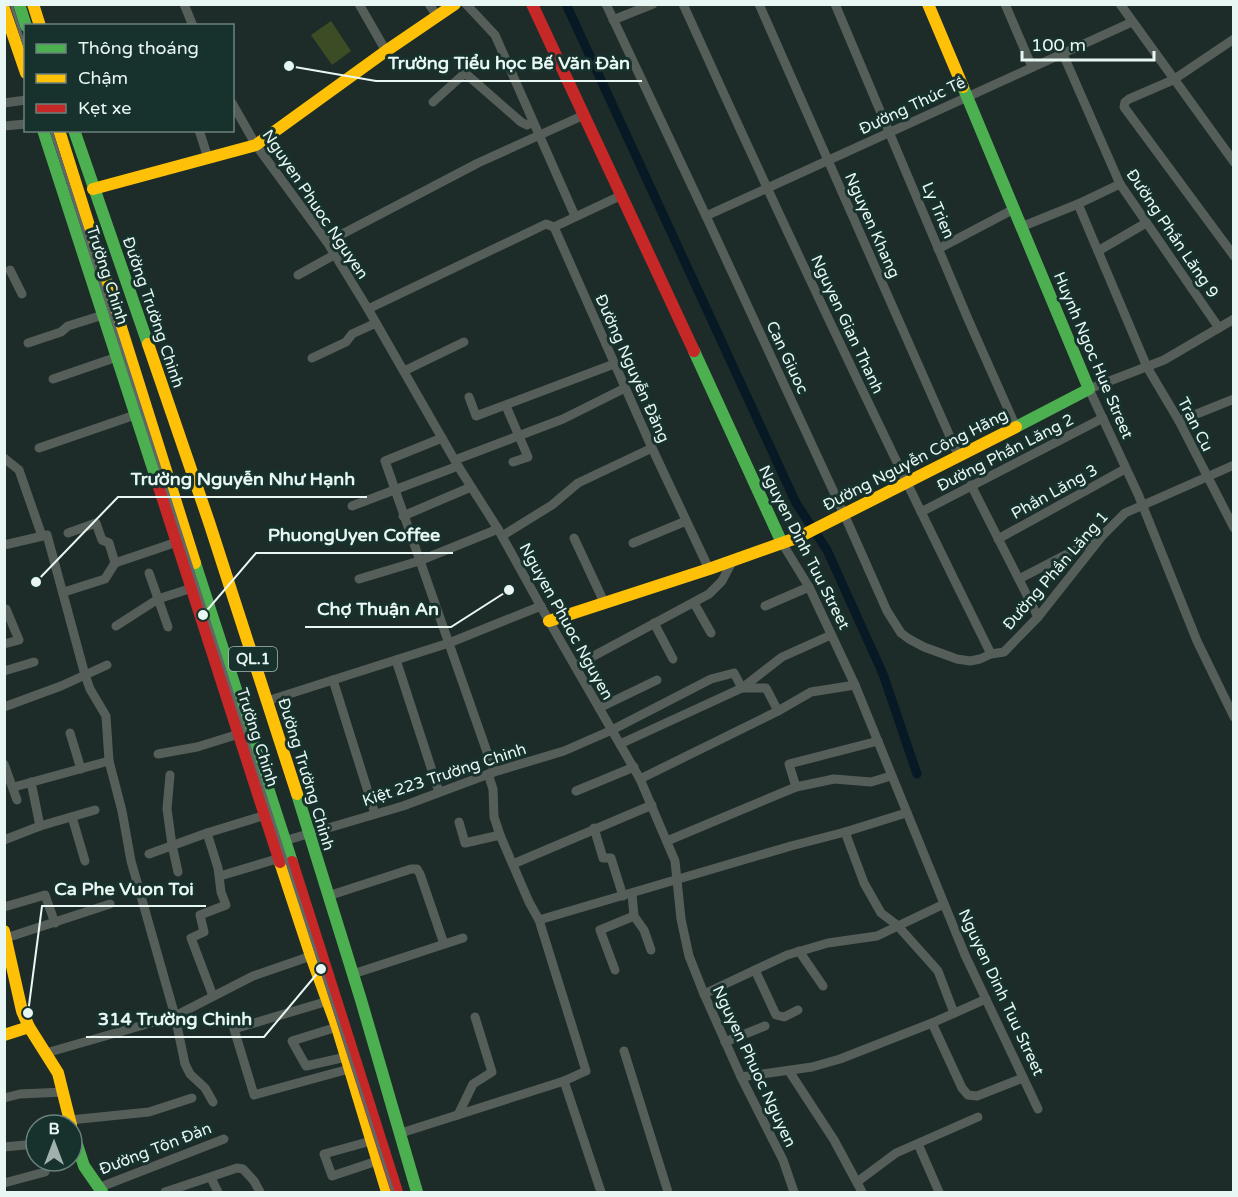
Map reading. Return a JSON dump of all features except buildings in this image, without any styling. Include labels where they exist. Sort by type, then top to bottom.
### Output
[{"type":"main road","points":[[19,4],[25,24]]},
{"type":"main road","points":[[33,4],[39,24]]},
{"type":"main road","points":[[93,189],[256,145],[455,4]]},
{"type":"main road","name":"Nguyen Dinh Tuu Street","points":[[532,4],[782,543]]},
{"type":"main road","name":"Huynh Ngoc Hue Street","points":[[928,4],[1089,389]]},
{"type":"main road","points":[[4,9],[24,68]]},
{"type":"main road","name":"Trường Chinh","points":[[45,132],[311,956],[350,1062],[387,1192]]},
{"type":"main road","name":"Đường Trường Chinh","points":[[60,132],[284,841],[350,1062],[397,1192]]},
{"type":"main road","name":"Đường Trường Chinh","points":[[75,132],[186,455],[267,701],[378,1053],[417,1192]]},
{"type":"main road","name":"Đường Nguyễn Công Hãng","points":[[549,621],[799,537],[959,458],[1089,389]]},
{"type":"main road","points":[[163,463],[186,455]]},
{"type":"main road","name":"Đường Tôn Đản","points":[[5,934],[18,999],[29,1027],[58,1073],[68,1113]]},
{"type":"main road","points":[[4,1035],[29,1027]]},
{"type":"main road","points":[[350,1062],[378,1053]]},
{"type":"main road","name":"Đường Tôn Đản","points":[[84,1166],[100,1190]]},
{"type":"street","points":[[183,4],[192,24]]},
{"type":"street","points":[[359,4],[386,51]]},
{"type":"street","points":[[429,4],[437,16]]},
{"type":"street","points":[[466,4],[495,35],[575,216]]},
{"type":"street","name":"Can Giuoc","points":[[606,4],[887,611],[901,633],[924,647],[957,659],[970,661],[991,654]]},
{"type":"street","points":[[613,20],[653,4]]},
{"type":"street","name":"Nguyen Gian Thanh","points":[[683,4],[906,484],[991,654]]},
{"type":"street","name":"Nguyen Khang","points":[[759,4],[959,458]]},
{"type":"street","name":"Ly Trien","points":[[835,4],[1016,427]]},
{"type":"street","points":[[1005,4],[1032,67]]},
{"type":"street","points":[[1120,4],[1233,162]]},
{"type":"street","name":"Đường Thúc Tề","points":[[706,216],[1132,22]]},
{"type":"street","points":[[1232,42],[1173,80],[1129,99],[1125,102],[1124,107],[1233,256]]},
{"type":"street","name":"Đường Phần Lăng 9","points":[[1063,54],[1119,184],[1219,328]]},
{"type":"street","points":[[433,102],[465,73],[521,122],[527,125],[533,122]]},
{"type":"street","points":[[4,103],[24,100]]},
{"type":"street","name":"Nguyen Phuoc Nguyen","points":[[234,106],[256,145],[327,242],[368,309],[456,463],[500,532],[574,666],[634,767],[675,861],[681,920],[690,956],[704,994],[741,1077],[783,1160],[794,1192]]},
{"type":"street","points":[[327,242],[478,163],[584,115]]},
{"type":"street","points":[[4,126],[24,124]]},
{"type":"street","points":[[200,132],[208,159]]},
{"type":"street","points":[[1021,227],[1078,204],[1119,184]]},
{"type":"street","points":[[368,309],[546,225],[554,226],[622,195]]},
{"type":"street","name":"Tran Cu","points":[[1078,204],[1147,367],[1179,421],[1233,528]]},
{"type":"street","points":[[938,249],[1014,209]]},
{"type":"street","points":[[1098,251],[1146,223]]},
{"type":"street","name":"Đường Nguyễn Đăng","points":[[554,226],[614,364],[709,569]]},
{"type":"street","points":[[298,275],[334,255]]},
{"type":"street","points":[[10,270],[22,294]]},
{"type":"street","points":[[28,343],[61,332],[68,326],[103,315]]},
{"type":"street","points":[[1089,389],[1164,360],[1233,319]]},
{"type":"street","points":[[312,358],[346,342],[352,334],[376,323]]},
{"type":"street","points":[[404,371],[464,342]]},
{"type":"street","points":[[53,379],[117,357]]},
{"type":"street","points":[[469,397],[476,416],[614,364]]},
{"type":"street","points":[[352,506],[570,416],[625,388]]},
{"type":"street","name":"Huynh Ngoc Hue Street","points":[[1089,389],[1143,506],[1197,640],[1233,717]]},
{"type":"street","points":[[1179,421],[1233,399]]},
{"type":"street","points":[[506,406],[528,457],[513,462]]},
{"type":"street","points":[[39,448],[135,415]]},
{"type":"street","name":"Đường Phần Lăng 2","points":[[921,512],[1102,418]]},
{"type":"street","points":[[401,1133],[585,1073],[585,1065],[539,920],[529,902],[494,818],[491,773],[449,643],[385,461],[442,438]]},
{"type":"street","points":[[358,579],[419,561],[500,532],[552,505],[578,483],[652,448]]},
{"type":"street","points":[[4,458],[19,470],[42,536]]},
{"type":"street","name":"Đường Phần Lăng 1","points":[[991,654],[1004,652],[1038,617],[1102,535],[1125,513],[1233,465]]},
{"type":"street","name":"Phần Lăng 3","points":[[998,539],[1125,469]]},
{"type":"street","points":[[971,486],[1038,617]]},
{"type":"street","points":[[404,516],[471,487]]},
{"type":"street","points":[[633,543],[686,520]]},
{"type":"street","points":[[68,533],[96,523],[102,540],[109,543],[115,563]]},
{"type":"street","points":[[4,545],[47,535],[85,675],[90,689],[106,716],[109,761],[122,811],[131,861],[175,1016],[187,1070],[205,1088],[213,1102]]},
{"type":"street","points":[[1019,579],[1102,535]]},
{"type":"street","points":[[574,538],[604,602]]},
{"type":"street","points":[[65,596],[105,579],[115,563],[177,542]]},
{"type":"street","name":"Nguyen Dinh Tuu Street","points":[[782,543],[809,587],[855,685],[944,904],[1038,1109]]},
{"type":"street","points":[[574,666],[694,603],[717,588],[732,561]]},
{"type":"street","points":[[149,573],[168,627]]},
{"type":"street","points":[[765,606],[809,587]]},
{"type":"street","points":[[116,626],[159,599],[192,588]]},
{"type":"street","points":[[694,603],[711,633]]},
{"type":"street","points":[[267,701],[449,643],[541,606]]},
{"type":"street","points":[[4,610],[6,609],[19,640],[4,644]]},
{"type":"street","points":[[654,622],[673,659]]},
{"type":"street","points":[[620,744],[742,687],[782,657],[831,635]]},
{"type":"street","points":[[396,660],[440,792]]},
{"type":"street","points":[[4,671],[34,662]]},
{"type":"street","points":[[4,707],[61,687],[107,664]]},
{"type":"street","name":"Kiệt 223 Trường Chinh","points":[[284,841],[375,814],[491,773],[564,751],[612,730],[711,679],[734,673],[742,687]]},
{"type":"street","points":[[333,680],[375,814]]},
{"type":"street","points":[[599,708],[657,680]]},
{"type":"street","points":[[640,779],[778,711],[811,692],[855,685]]},
{"type":"street","points":[[742,687],[766,688],[778,711]]},
{"type":"street","points":[[70,733],[81,769]]},
{"type":"street","points":[[158,754],[197,747],[239,734]]},
{"type":"street","points":[[796,787],[789,764],[878,741]]},
{"type":"street","points":[[14,787],[109,761]]},
{"type":"street","points":[[4,764],[17,800]]},
{"type":"street","points":[[576,791],[634,767]]},
{"type":"street","points":[[170,776],[167,809],[178,872]]},
{"type":"street","points":[[667,841],[796,787],[834,779],[871,782],[891,776]]},
{"type":"street","points":[[31,782],[40,826]]},
{"type":"street","points":[[513,864],[652,804]]},
{"type":"street","points":[[4,840],[40,826],[95,810]]},
{"type":"street","points":[[539,920],[906,813]]},
{"type":"street","points":[[149,854],[266,815]]},
{"type":"street","points":[[72,817],[85,861]]},
{"type":"street","points":[[459,822],[465,843],[500,835]]},
{"type":"street","points":[[594,828],[603,858],[611,858],[628,895],[634,916],[644,930],[651,950]]},
{"type":"street","points":[[845,832],[869,893],[881,913],[897,925],[938,971],[954,1013]]},
{"type":"street","points":[[207,833],[226,905],[200,915],[204,932],[191,938],[213,996]]},
{"type":"street","points":[[220,876],[280,858]]},
{"type":"street","points":[[328,896],[417,869],[444,944]]},
{"type":"street","points":[[4,907],[45,895],[55,923]]},
{"type":"street","name":"Đường Tôn Đản","points":[[5,934],[55,923],[111,904]]},
{"type":"street","points":[[704,994],[799,951],[828,943],[877,936],[944,904]]},
{"type":"street","points":[[615,970],[600,930],[634,916]]},
{"type":"street","points":[[353,974],[463,938]]},
{"type":"street","points":[[799,951],[823,986]]},
{"type":"street","points":[[46,1053],[175,1016],[253,976],[311,956]]},
{"type":"street","points":[[755,970],[776,1015],[784,1017],[798,1010]]},
{"type":"street","points":[[741,1077],[789,1071],[840,1059],[986,999]]},
{"type":"street","points":[[328,1001],[234,1029],[254,1095],[350,1062]]},
{"type":"street","points":[[458,1115],[473,1084],[492,1072],[475,1017]]},
{"type":"street","points":[[932,1023],[962,1088],[968,1095],[977,1096],[1023,1078]]},
{"type":"street","points":[[725,1042],[765,1026]]},
{"type":"street","points":[[337,1027],[292,1041],[306,1066],[350,1062]]},
{"type":"street","points":[[624,1051],[668,1192]]},
{"type":"street","points":[[789,1071],[834,1140],[862,1192]]},
{"type":"street","points":[[564,1081],[602,1192]]},
{"type":"street","points":[[4,1098],[20,1094],[64,1092]]},
{"type":"street","name":"Đường Tôn Đản","points":[[84,1128],[192,1098]]},
{"type":"street","points":[[857,1182],[896,1154],[978,1117]]},
{"type":"street","name":"Đường Tôn Đản","points":[[100,1190],[224,1140]]},
{"type":"street","points":[[371,1140],[324,1154],[332,1176],[377,1161]]},
{"type":"street","points":[[918,1144],[939,1192]]},
{"type":"street","points":[[4,1148],[24,1146]]},
{"type":"street","points":[[165,1192],[181,1190],[243,1168],[260,1192]]},
{"type":"street","points":[[4,1183],[41,1173]]},
{"type":"street","points":[[211,1178],[218,1192]]},
{"type":"green space","points":[[331,21],[351,51],[332,65],[311,35]]},
{"type":"waterway","points":[[566,4],[796,503],[827,550],[883,674],[917,774]]},
{"type":"railway","points":[[11,4],[24,44]]},
{"type":"railway","points":[[52,132],[393,1192]]},
{"type":"traffic: fast","points":[[19,4],[25,24]]},
{"type":"traffic: fast","points":[[963,87],[1089,389],[1016,427]]},
{"type":"traffic: fast","points":[[44,132],[158,484]]},
{"type":"traffic: fast","points":[[75,132],[148,344]]},
{"type":"traffic: fast","points":[[694,351],[782,543]]},
{"type":"traffic: fast","points":[[195,563],[292,862]]},
{"type":"traffic: fast","points":[[297,794],[361,1000],[417,1192]]},
{"type":"traffic: fast","points":[[84,1166],[102,1192]]},
{"type":"traffic: slow","points":[[33,4],[39,24]]},
{"type":"traffic: slow","points":[[93,189],[256,145],[455,4]]},
{"type":"traffic: slow","points":[[928,4],[963,87]]},
{"type":"traffic: slow","points":[[4,9],[24,67]]},
{"type":"traffic: slow","points":[[60,132],[195,563]]},
{"type":"traffic: slow","points":[[148,344],[209,522],[297,794]]},
{"type":"traffic: slow","points":[[549,621],[799,537],[1016,427]]},
{"type":"traffic: slow","points":[[280,862],[337,1027],[387,1192]]},
{"type":"traffic: slow","points":[[4,931],[22,1011],[29,1027],[58,1073],[68,1113]]},
{"type":"traffic: slow","points":[[4,1035],[29,1027]]},
{"type":"traffic: jam","points":[[532,4],[694,351]]},
{"type":"traffic: jam","points":[[158,484],[280,862]]},
{"type":"traffic: jam","points":[[292,862],[397,1192]]},
{"type":"place","name":"Trường Tiểu học Bế Văn Đàn","points":[[289,66]]},
{"type":"place","name":"Trường Nguyễn Như Hạnh","points":[[36,582]]},
{"type":"place","name":"Chợ Thuận An","points":[[509,590]]},
{"type":"place","name":"PhuongUyen Coffee","points":[[203,615]]},
{"type":"place","name":"314 Trường Chinh","points":[[321,969]]},
{"type":"place","name":"Ca Phe Vuon Toi","points":[[28,1013]]}]
